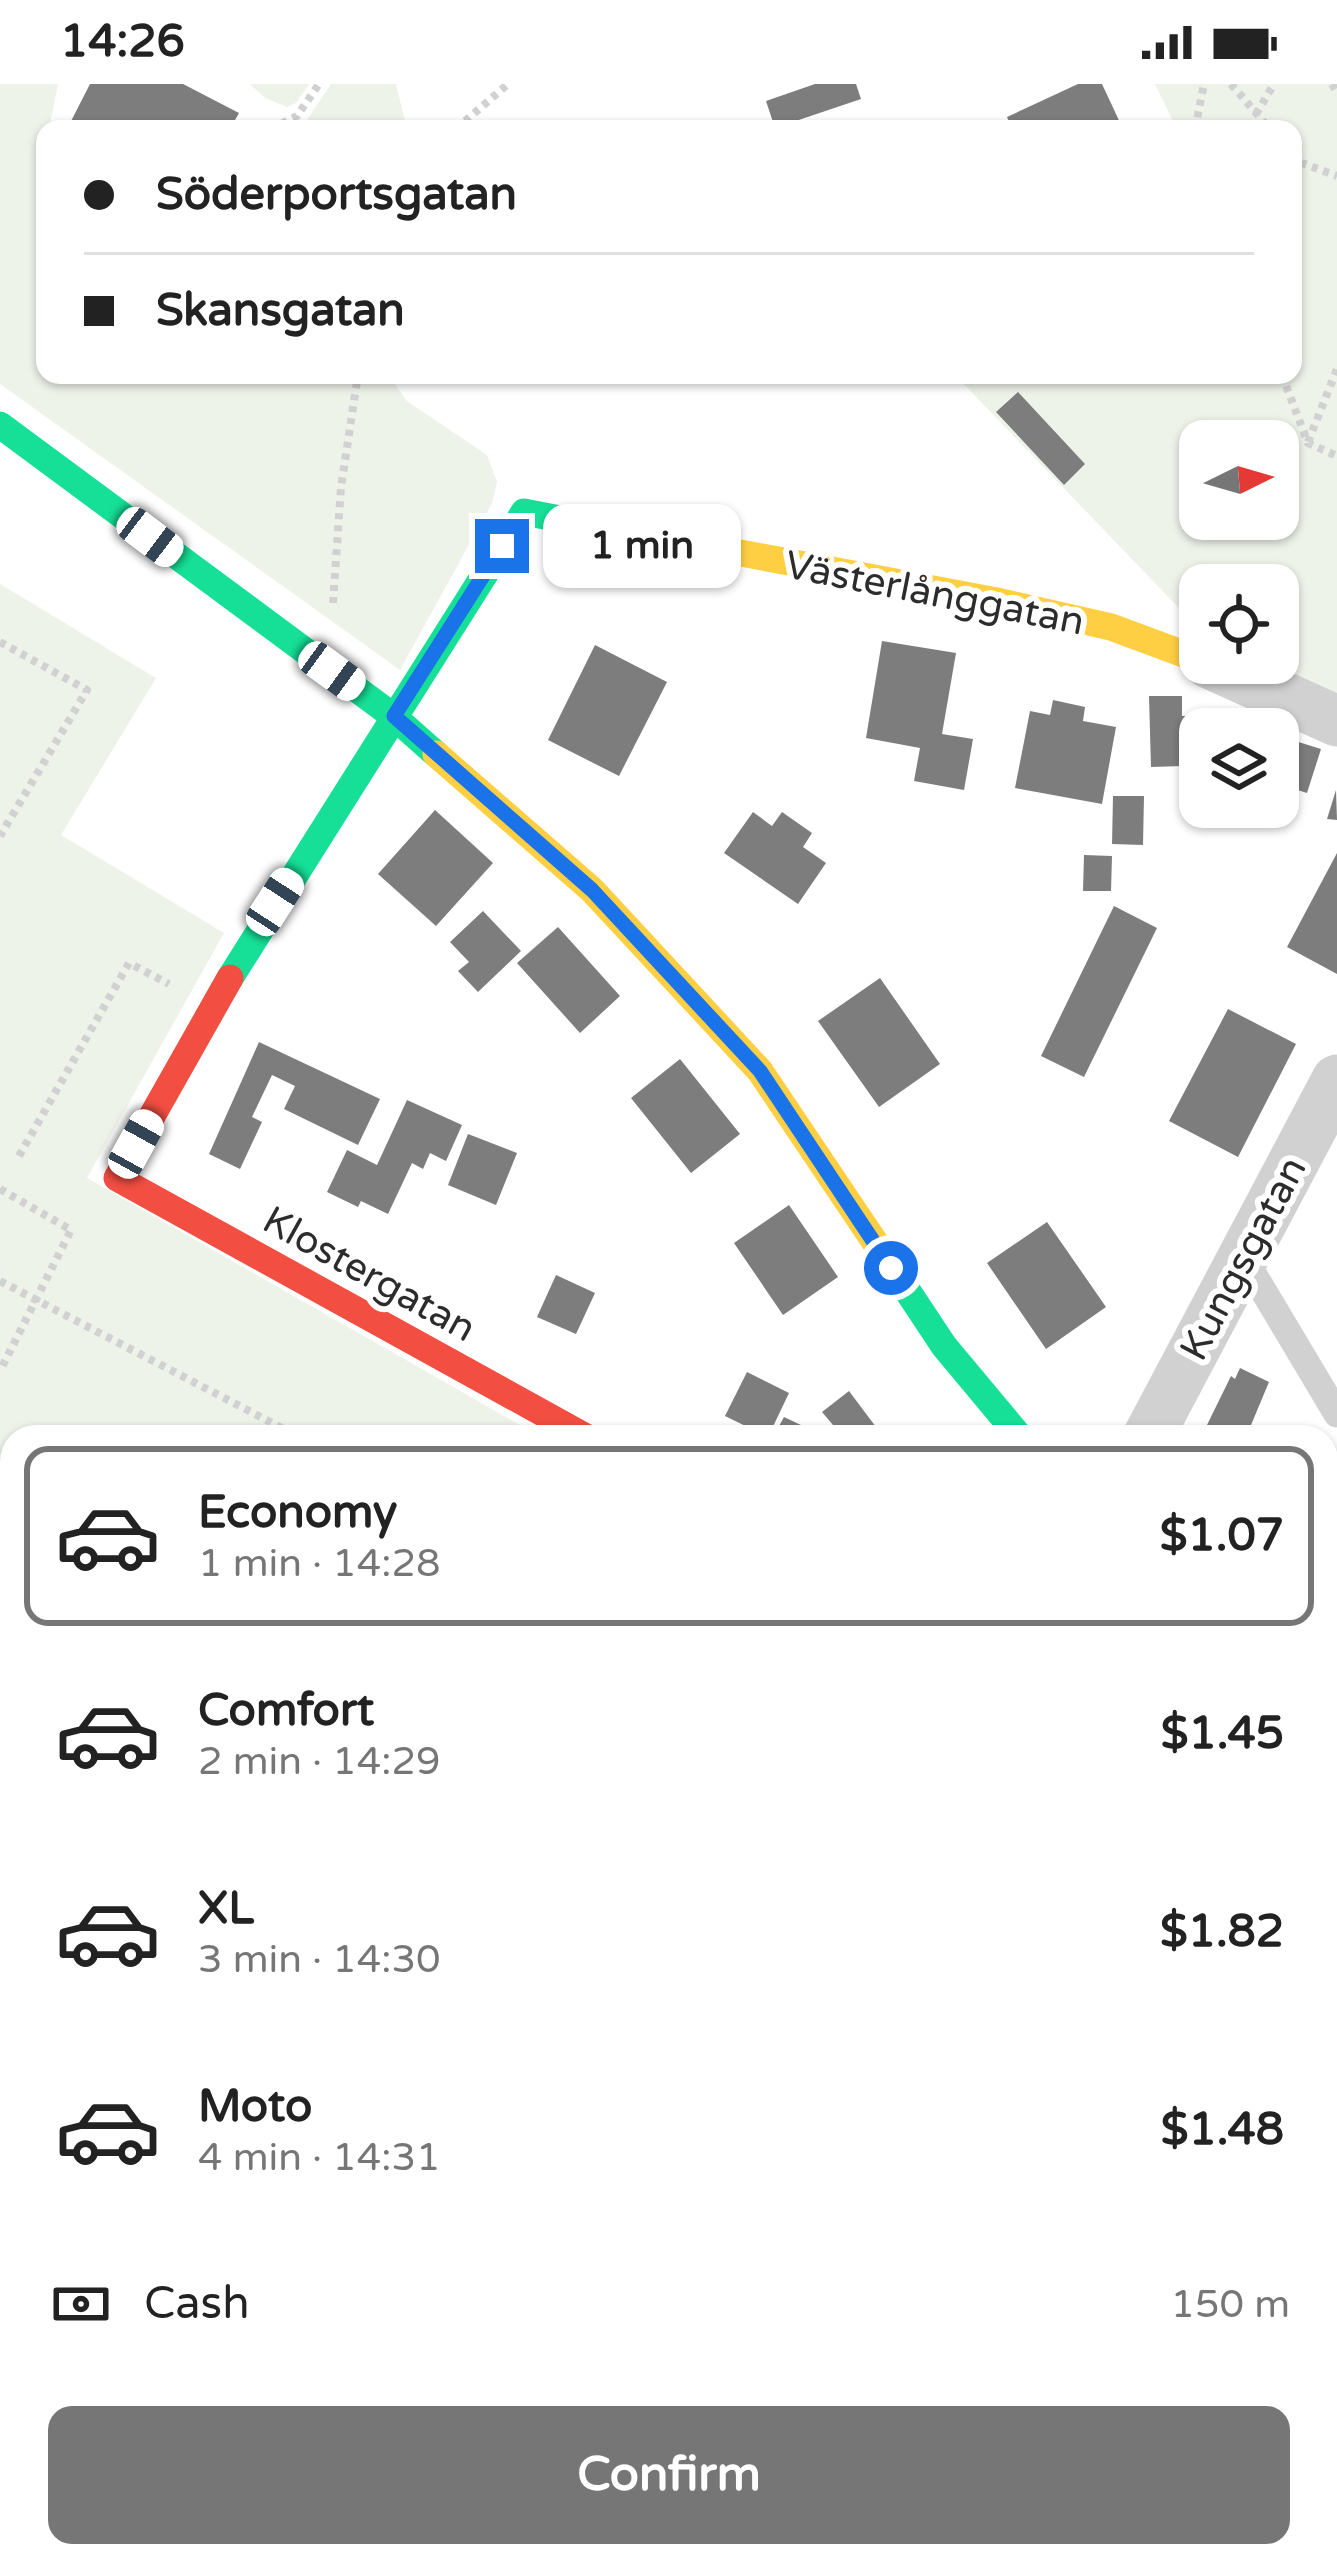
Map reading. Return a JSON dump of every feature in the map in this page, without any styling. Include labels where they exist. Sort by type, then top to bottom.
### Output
[{"type":"street","points":[[0,425],[394,716],[592,890],[760,1071],[944,1346],[1010,1425]]},
{"type":"street","name":"Västerlånggatan","points":[[394,716],[524,512],[997,602],[1111,627],[1179,652]]},
{"type":"street","points":[[1255,684],[1337,721]]},
{"type":"street","points":[[212,1008],[394,716]]},
{"type":"street","name":"Klostergatan","points":[[212,1008],[117,1178],[564,1425]]},
{"type":"street","name":"Kungsgatan","points":[[1154,1425],[1242,1255],[1334,1094]]},
{"type":"lane","points":[[1242,1255],[1337,1414]]},
{"type":"path","points":[[289,120],[319,84]]},
{"type":"path","points":[[467,120],[508,84]]},
{"type":"path","points":[[1197,120],[1204,84]]},
{"type":"path","points":[[1232,84],[1262,120]]},
{"type":"path","points":[[1256,114],[1274,84]]},
{"type":"path","points":[[1331,84],[1337,92]]},
{"type":"path","points":[[1302,163],[1337,176]]},
{"type":"path","points":[[1308,443],[1337,369]]},
{"type":"path","points":[[332,671],[341,487],[357,384]]},
{"type":"path","points":[[1285,384],[1308,443],[1337,456]]},
{"type":"path","points":[[0,641],[87,690],[0,836]]},
{"type":"path","points":[[20,1156],[129,962],[212,1008]]},
{"type":"path","points":[[0,1190],[71,1230],[0,1370]]},
{"type":"path","points":[[0,1281],[276,1425]]},
{"type":"shaded area","points":[[0,84],[58,84],[51,120],[36,120],[36,384],[395,384],[407,401],[487,455],[497,482],[492,503],[400,670],[0,384]]},
{"type":"shaded area","points":[[250,84],[309,84],[296,103],[287,107],[265,98]]},
{"type":"shaded area","points":[[331,84],[396,84],[405,120],[307,120]]},
{"type":"shaded area","points":[[1155,84],[1337,84],[1337,700],[1299,683],[1299,564],[1179,564],[1179,608],[964,384],[1302,384],[1302,120],[1173,120]]},
{"type":"shaded area","points":[[0,584],[156,678],[61,835],[224,933],[87,1178],[520,1425],[0,1425]]},
{"type":"building","points":[[90,84],[183,84],[239,113],[235,120],[72,120]]},
{"type":"building","points":[[815,84],[856,84],[861,99],[799,120],[772,120],[766,101]]},
{"type":"building","points":[[1078,84],[1102,84],[1119,120],[1008,120]]},
{"type":"building","points":[[1018,392],[1085,464],[1064,485],[996,412]]},
{"type":"building","points":[[882,641],[956,653],[942,734],[973,739],[964,790],[914,781],[920,748],[866,738]]},
{"type":"building","points":[[595,645],[667,682],[619,776],[548,740]]},
{"type":"building","points":[[1149,696],[1182,696],[1179,766],[1151,767]]},
{"type":"building","points":[[1053,700],[1085,707],[1083,721],[1116,727],[1102,804],[1015,788],[1030,711],[1050,715]]},
{"type":"building","points":[[1299,742],[1321,749],[1307,793],[1299,790]]},
{"type":"building","points":[[1336,790],[1337,820],[1327,819]]},
{"type":"building","points":[[1113,796],[1144,796],[1143,845],[1112,844]]},
{"type":"building","points":[[435,810],[493,863],[436,926],[378,874]]},
{"type":"building","points":[[753,812],[772,826],[782,812],[812,833],[803,847],[826,863],[798,904],[724,853]]},
{"type":"building","points":[[1337,853],[1337,974],[1287,947]]},
{"type":"building","points":[[1084,855],[1112,856],[1111,891],[1083,891]]},
{"type":"building","points":[[1114,906],[1157,928],[1084,1077],[1041,1056]]},
{"type":"building","points":[[483,911],[521,951],[478,992],[458,971],[469,962],[450,942]]},
{"type":"building","points":[[558,927],[620,996],[580,1033],[517,963]]},
{"type":"building","points":[[880,978],[940,1064],[879,1107],[818,1021]]},
{"type":"building","points":[[1228,1009],[1296,1044],[1238,1157],[1169,1121]]},
{"type":"building","points":[[259,1042],[380,1099],[358,1145],[284,1109],[295,1086],[272,1075],[252,1117],[262,1122],[240,1169],[209,1154]]},
{"type":"building","points":[[680,1059],[740,1134],[691,1173],[631,1098]]},
{"type":"building","points":[[407,1100],[462,1125],[446,1161],[430,1153],[423,1169],[412,1163],[388,1214],[327,1192],[347,1150],[377,1165]]},
{"type":"building","points":[[468,1134],[517,1153],[496,1205],[448,1185]]},
{"type":"building","points":[[789,1205],[838,1277],[783,1315],[734,1243]]},
{"type":"building","points":[[1047,1222],[1106,1307],[1046,1349],[987,1263]]},
{"type":"building","points":[[556,1275],[595,1293],[576,1334],[537,1317]]},
{"type":"building","points":[[1240,1368],[1269,1382],[1251,1425],[1207,1425],[1231,1376],[1235,1379]]},
{"type":"building","points":[[747,1372],[789,1393],[774,1425],[743,1425],[725,1416]]},
{"type":"building","points":[[849,1391],[874,1425],[833,1425],[822,1412]]},
{"type":"traffic: fast","points":[[0,425],[393,716],[436,754]]},
{"type":"traffic: fast","points":[[230,978],[524,512],[591,525]]},
{"type":"traffic: fast","points":[[889,1263],[944,1346],[1010,1425]]},
{"type":"traffic: slow","points":[[591,525],[997,601],[1111,627],[1179,652]]},
{"type":"traffic: slow","points":[[436,754],[592,890],[760,1071],[889,1263]]},
{"type":"traffic: jam","points":[[230,978],[117,1178],[564,1425]]},
{"type":"route","points":[[502,546],[394,716],[592,890],[760,1071],[891,1268]]}]
